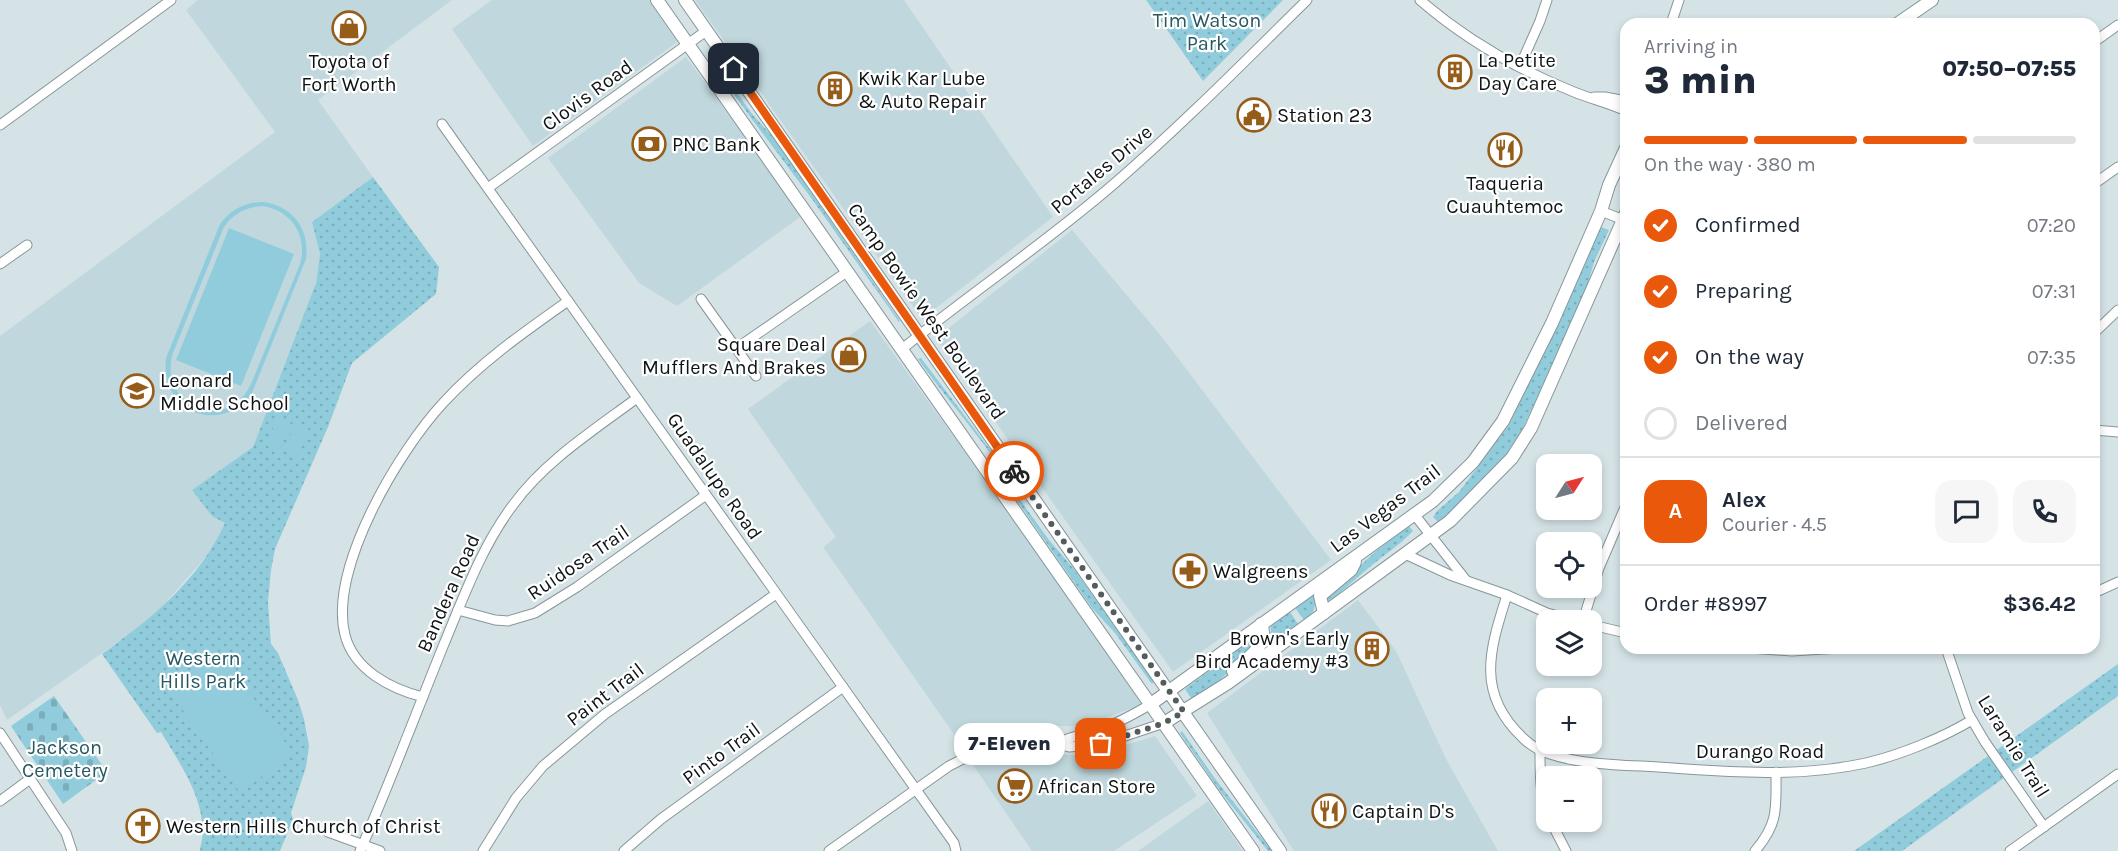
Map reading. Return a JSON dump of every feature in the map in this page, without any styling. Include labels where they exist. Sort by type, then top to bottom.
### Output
[{"type":"main road","points":[[657,0],[1253,851]]},
{"type":"main road","name":"Camp Bowie West Boulevard","points":[[685,0],[1280,851]]},
{"type":"main road","points":[[1906,18],[1932,0]]},
{"type":"main road","name":"Las Vegas Trail","points":[[1151,704],[1433,501],[1473,462],[1503,421],[1552,323],[1620,161]]},
{"type":"main road","points":[[1164,723],[1228,683],[1450,521],[1512,458],[1531,428],[1620,229]]},
{"type":"main road","points":[[997,484],[1015,472]]},
{"type":"main road","points":[[1324,613],[1320,596],[1351,570],[1355,565],[1357,555]]},
{"type":"main road","points":[[1228,683],[1233,671],[1261,645],[1264,632],[1261,624]]},
{"type":"street","points":[[0,125],[171,0]]},
{"type":"street","name":"Portales Drive","points":[[902,349],[1045,240],[1114,184],[1307,0]]},
{"type":"street","points":[[1420,0],[1475,41],[1520,66],[1576,92],[1620,109]]},
{"type":"street","points":[[1520,66],[1547,0]]},
{"type":"street","points":[[1673,18],[1679,0]]},
{"type":"street","points":[[2100,38],[2118,25]]},
{"type":"street","name":"Clovis Road","points":[[488,188],[706,31]]},
{"type":"street","points":[[1594,97],[1620,99]]},
{"type":"street","name":"Guadalupe Road","points":[[442,123],[954,843],[956,851]]},
{"type":"street","points":[[2100,180],[2118,167]]},
{"type":"street","points":[[1600,211],[1620,217]]},
{"type":"street","points":[[0,264],[27,245]]},
{"type":"street","points":[[736,348],[848,271]]},
{"type":"street","points":[[701,299],[756,375]]},
{"type":"street","points":[[423,697],[391,687],[370,672],[351,649],[345,635],[343,616],[346,577],[352,559],[379,497],[413,441],[443,403],[480,366],[568,301]]},
{"type":"street","points":[[2100,327],[2118,310]]},
{"type":"street","name":"Bandera Road","points":[[361,848],[458,610],[497,528],[518,498],[546,468],[637,398]]},
{"type":"street","points":[[2100,430],[2118,432]]},
{"type":"street","name":"Ruidosa Trail","points":[[458,610],[495,620],[508,621],[535,613],[577,587],[706,495]]},
{"type":"street","points":[[1414,514],[1465,579]]},
{"type":"street","points":[[1586,610],[1599,568],[1620,519]]},
{"type":"street","points":[[1405,554],[1450,575],[1542,610]]},
{"type":"street","points":[[2100,590],[2118,582]]},
{"type":"street","name":"Paint Trail","points":[[483,851],[516,798],[543,766],[604,714],[776,594]]},
{"type":"street","points":[[1507,595],[1492,640],[1489,671],[1497,701],[1509,722],[1523,738],[1536,747]]},
{"type":"street","points":[[1602,628],[1620,632]]},
{"type":"street","name":"Laramie Trail","points":[[1948,654],[1972,720],[2044,827]]},
{"type":"street","name":"Pinto Trail","points":[[624,851],[661,819],[843,687]]},
{"type":"street","points":[[1056,744],[1070,736],[1088,733],[1117,723],[1151,704]]},
{"type":"street","name":"Durango Road","points":[[1553,754],[1569,759],[1624,765],[1750,773],[1805,772],[1869,762],[1934,740],[1972,720]]},
{"type":"street","points":[[829,851],[949,766],[981,750],[1020,742],[1069,747],[1101,744],[1164,723]]},
{"type":"street","points":[[0,733],[66,833],[72,851]]},
{"type":"street","points":[[1755,851],[1771,831],[1775,817],[1776,772]]},
{"type":"street","points":[[2010,851],[2118,774]]},
{"type":"street","points":[[0,801],[30,779]]},
{"type":"street","points":[[328,832],[361,848],[380,851]]},
{"type":"street","points":[[1556,832],[1566,851]]},
{"type":"shaded area","name":"Leonard Middle School","points":[[198,0],[452,0],[318,100],[373,177],[312,222],[320,254],[315,287],[253,447],[192,490],[225,523],[218,540],[159,610],[135,630],[7,720],[0,705],[0,336],[275,132],[186,10]]},
{"type":"shaded area","points":[[492,0],[651,0],[680,40],[533,146],[452,29]]},
{"type":"shaded area","points":[[695,0],[904,0],[1053,217],[922,319]]},
{"type":"shaded area","points":[[686,57],[803,215],[677,306],[639,283],[548,158]]},
{"type":"shaded area","points":[[1072,230],[1162,337],[1331,560],[1173,672],[936,338]]},
{"type":"shaded area","points":[[870,321],[1147,703],[1083,726],[1017,726],[958,740],[823,547],[836,537],[748,409]]},
{"type":"shaded area","points":[[1358,600],[1396,651],[1446,759],[1498,851],[1294,851],[1207,713]]},
{"type":"shaded area","points":[[1155,736],[1197,796],[1114,851],[1032,851],[973,765],[1019,752],[1075,755],[1116,748]]},
{"type":"shaded area","points":[[1208,801],[1243,851],[1138,851]]},
{"type":"green space","name":"Tim Watson Park","points":[[1146,0],[1283,0],[1203,81]]},
{"type":"green space","points":[[710,57],[753,115],[772,136],[899,322],[708,58]]},
{"type":"green space","name":"Western Hills Park","points":[[373,177],[439,267],[436,294],[352,363],[328,427],[275,549],[268,602],[271,644],[278,653],[298,700],[309,746],[306,767],[291,813],[293,819],[280,851],[200,851],[203,835],[202,818],[189,780],[161,732],[157,733],[102,654],[156,612],[188,580],[215,543],[225,523],[212,516],[192,490],[253,447],[316,283],[320,254],[312,222]]},
{"type":"green space","points":[[256,202],[274,204],[291,214],[302,229],[305,238],[306,259],[252,393],[239,406],[224,414],[209,415],[195,412],[182,404],[172,392],[166,377],[166,358],[220,224],[234,210]],"holes":[[[263,206],[290,219],[295,226],[302,244],[300,264],[251,384],[240,399],[226,408],[212,411],[197,408],[184,400],[175,387],[171,372],[173,353],[224,227],[236,214],[246,209]]]},
{"type":"green space","points":[[1601,227],[1609,230],[1594,262],[1585,294],[1523,428],[1506,455],[1486,478],[1438,522],[1433,517],[1437,511],[1459,492],[1509,425]]},
{"type":"green space","points":[[229,228],[294,254],[241,386],[176,360]]},
{"type":"green space","points":[[921,358],[998,460],[996,461],[918,359]]},
{"type":"green space","points":[[278,416],[291,422],[279,450],[266,445]]},
{"type":"green space","points":[[295,423],[309,429],[297,457],[284,451]]},
{"type":"green space","points":[[1013,490],[1049,540],[1074,569],[1154,682],[1152,684],[1115,633],[1092,608],[1011,492]]},
{"type":"green space","points":[[1409,526],[1413,531],[1404,540],[1334,597],[1327,602],[1324,599],[1376,551]]},
{"type":"green space","points":[[1319,591],[1313,612],[1304,620],[1295,608]]},
{"type":"green space","points":[[1290,612],[1298,624],[1270,643],[1271,626]]},
{"type":"green space","points":[[1255,639],[1257,644],[1225,675],[1207,691],[1191,698],[1185,689]]},
{"type":"green space","points":[[220,651],[293,753],[240,793],[168,689]]},
{"type":"green space","points":[[2118,664],[2118,696],[1902,851],[1854,851]]},
{"type":"green space","name":"Jackson Cemetery","points":[[54,696],[107,772],[63,804],[11,726]]},
{"type":"green space","points":[[1182,731],[1216,780],[1272,851],[1268,851],[1220,791],[1180,733]]},
{"type":"way so far","points":[[1014,471],[1184,712],[1164,723],[1101,744]]},
{"type":"place","name":"Toyota of Fort Worth","points":[[349,28]]},
{"type":"place","name":"La Petite Day Care","points":[[1455,72]]},
{"type":"place","name":"Kwik Kar Lube & Auto Repair","points":[[835,89]]},
{"type":"place","name":"Station 23","points":[[1254,115]]},
{"type":"place","name":"PNC Bank","points":[[649,144]]},
{"type":"place","name":"Taqueria Cuauhtemoc","points":[[1505,150]]},
{"type":"place","name":"Square Deal Mufflers And Brakes","points":[[849,355]]},
{"type":"place","name":"Leonard Middle School","points":[[137,391]]},
{"type":"place","name":"Walgreens","points":[[1190,571]]},
{"type":"place","name":"Brown's Early Bird Academy #3","points":[[1372,649]]},
{"type":"place","name":"7-Eleven","points":[[1101,744]]},
{"type":"place","name":"African Store","points":[[1015,786]]},
{"type":"place","name":"Captain D's","points":[[1329,811]]},
{"type":"place","name":"Western Hills Church of Christ","points":[[143,826]]},
{"type":"route","points":[[734,69],[1014,471]]}]
